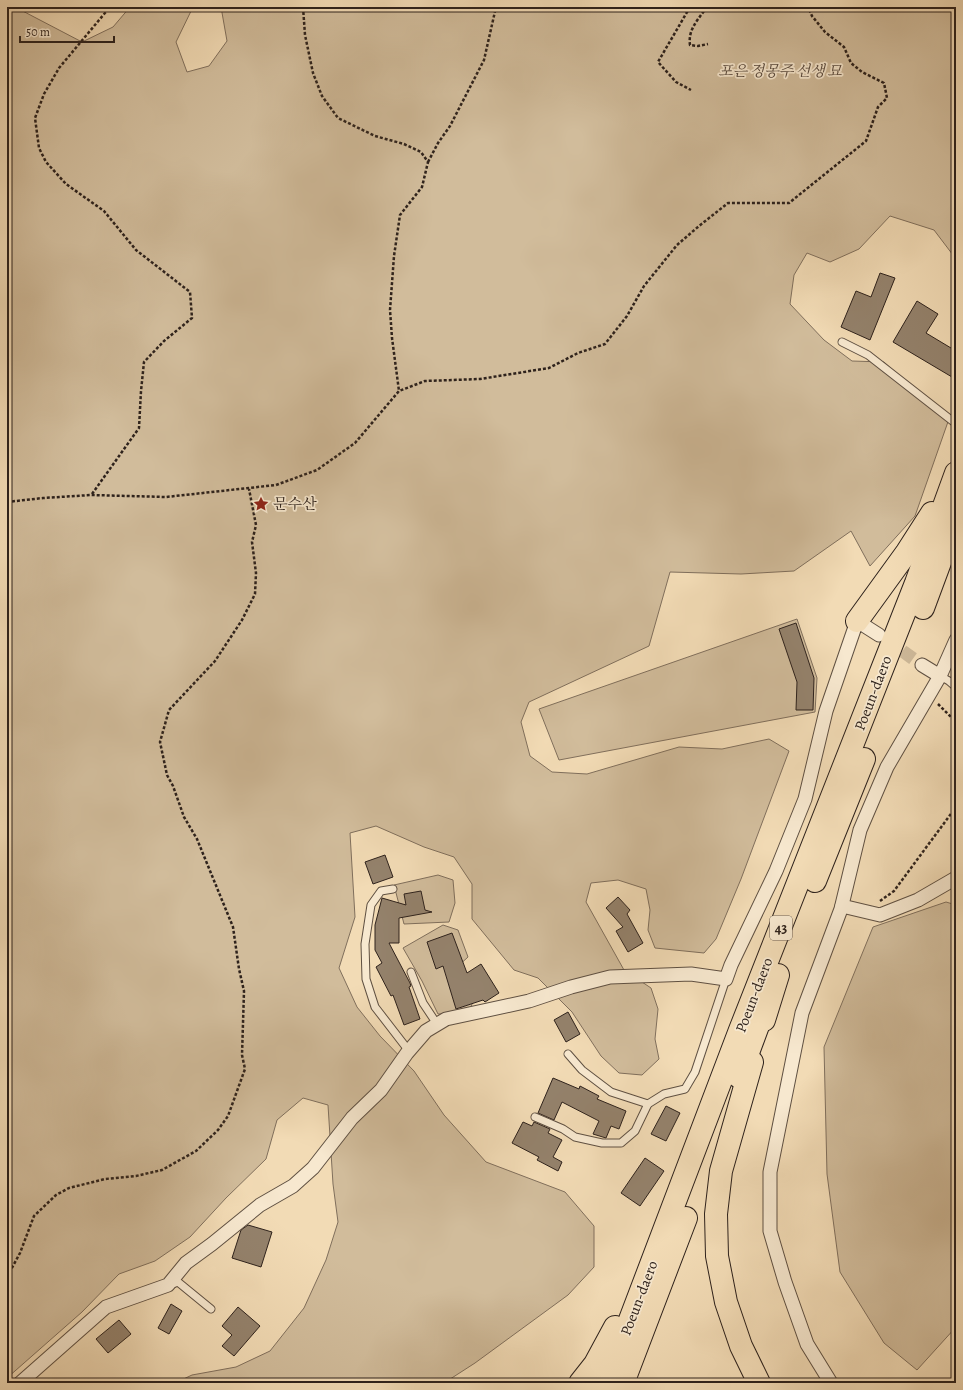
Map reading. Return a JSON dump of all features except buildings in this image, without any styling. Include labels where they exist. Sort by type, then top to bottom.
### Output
[{"type":"highway","points":[[857,621],[906,552],[930,515],[956,468]]},
{"type":"highway","name":"Poeun-daero","points":[[606,1383],[743,1023],[916,583],[956,473]]},
{"type":"highway","name":"Poeun-daero","points":[[623,1383],[778,975],[841,818],[956,519]]},
{"type":"highway","points":[[759,1383],[740,1346],[726,1302],[717,1256],[716,1214],[721,1171],[778,975]]},
{"type":"highway","points":[[580,1383],[595,1364],[610,1339],[693,1155]]},
{"type":"street","points":[[20,1383],[106,1307],[168,1285],[186,1263],[260,1205],[293,1186],[313,1168],[352,1118],[382,1090],[409,1051],[426,1031],[437,1024],[446,1019],[529,1001],[572,987],[610,977],[691,974],[726,979],[731,965],[776,871],[805,799],[826,712],[857,621],[879,635]]},
{"type":"street","points":[[831,1383],[807,1344],[785,1282],[770,1231],[770,1172],[802,1013],[842,906],[860,830],[887,767],[940,676],[956,640]]},
{"type":"street","points":[[922,664],[940,676]]},
{"type":"street","points":[[842,906],[880,915],[918,900],[956,878]]},
{"type":"lane","points":[[842,342],[868,355],[955,423]]},
{"type":"lane","points":[[940,676],[956,687]]},
{"type":"lane","points":[[393,889],[381,891],[371,905],[365,944],[366,979],[375,1007],[409,1051]]},
{"type":"lane","points":[[411,972],[423,1003],[437,1024]]},
{"type":"lane","points":[[535,1118],[575,1137],[602,1143],[621,1143],[635,1131],[648,1104],[664,1094],[685,1090],[695,1072],[726,979]]},
{"type":"lane","points":[[568,1054],[582,1070],[611,1092],[648,1104]]},
{"type":"lane","points":[[168,1285],[178,1282],[211,1309]]},
{"type":"path","points":[[91,495],[139,428],[144,362],[164,341],[192,318],[190,292],[136,250],[104,211],[66,184],[46,162],[39,148],[35,118],[44,94],[58,68],[110,7]]},
{"type":"path","points":[[303,7],[306,35],[313,73],[322,96],[338,118],[374,136],[404,144],[421,152],[428,162]]},
{"type":"path","points":[[400,391],[392,338],[390,310],[394,256],[400,214],[422,187],[428,162],[438,143],[450,126],[484,60],[496,7]]},
{"type":"path","points":[[690,7],[658,62],[676,82],[691,90]]},
{"type":"path","points":[[701,7],[704,10]]},
{"type":"path","points":[[708,7],[704,10],[693,26],[689,38],[690,46],[708,44]]},
{"type":"path","points":[[7,502],[91,495],[166,497],[276,485],[317,470],[355,443],[400,391],[425,381],[480,379],[549,368],[578,353],[605,344],[627,316],[644,286],[677,246],[728,203],[789,203],[866,141],[878,107],[887,98],[884,83],[862,72],[852,63],[844,47],[825,32],[812,16],[808,7]]},
{"type":"path","points":[[7,1277],[20,1253],[34,1216],[56,1195],[69,1188],[105,1178],[136,1176],[162,1170],[196,1151],[218,1130],[228,1116],[245,1069],[242,1055],[244,991],[239,969],[233,927],[197,839],[184,817],[174,786],[167,775],[160,742],[169,710],[215,661],[242,620],[254,594],[256,573],[252,542],[256,525],[249,489]]},
{"type":"path","points":[[929,696],[956,722]]},
{"type":"path","points":[[865,911],[894,891],[956,807]]},
{"type":"green space","name":"포은 정몽주 선생 묘","points":[[7,7],[15,7],[82,42],[113,27],[130,7],[193,7],[176,42],[187,72],[209,66],[227,41],[221,7],[956,7],[956,259],[934,230],[890,216],[859,249],[830,262],[807,253],[794,275],[790,304],[824,340],[852,361],[884,362],[917,393],[950,416],[915,516],[870,566],[851,531],[794,571],[741,574],[670,572],[649,646],[529,702],[521,722],[530,756],[552,772],[587,774],[679,747],[722,749],[769,739],[789,751],[741,879],[716,939],[704,953],[655,948],[648,930],[650,910],[646,889],[618,880],[591,883],[586,902],[624,970],[651,988],[658,1009],[655,1039],[659,1059],[642,1075],[619,1073],[601,1056],[572,1012],[538,978],[514,970],[472,919],[472,884],[454,857],[424,847],[376,826],[350,833],[355,917],[339,968],[357,1007],[380,1036],[414,1071],[444,1115],[486,1162],[565,1192],[594,1226],[594,1267],[568,1295],[475,1363],[444,1383],[175,1383],[192,1375],[236,1367],[270,1351],[304,1308],[326,1260],[338,1222],[333,1184],[328,1105],[303,1098],[277,1120],[266,1159],[226,1198],[190,1237],[155,1261],[119,1274],[82,1312],[7,1378]]},
{"type":"green space","points":[[797,619],[817,678],[815,712],[559,760],[539,709]]},
{"type":"green space","points":[[438,875],[453,880],[455,903],[449,922],[404,924],[394,885]]},
{"type":"green space","points":[[946,902],[956,905],[956,1327],[917,1370],[884,1343],[840,1272],[827,1174],[824,1047],[873,927]]},
{"type":"green space","points":[[443,925],[458,930],[468,957],[455,969],[461,971],[472,1004],[470,1011],[455,1014],[438,1014],[422,981],[403,948]]},
{"type":"tunnel","points":[[887,640],[922,665]]},
{"type":"place","name":"문수산","points":[[261,504]]}]
